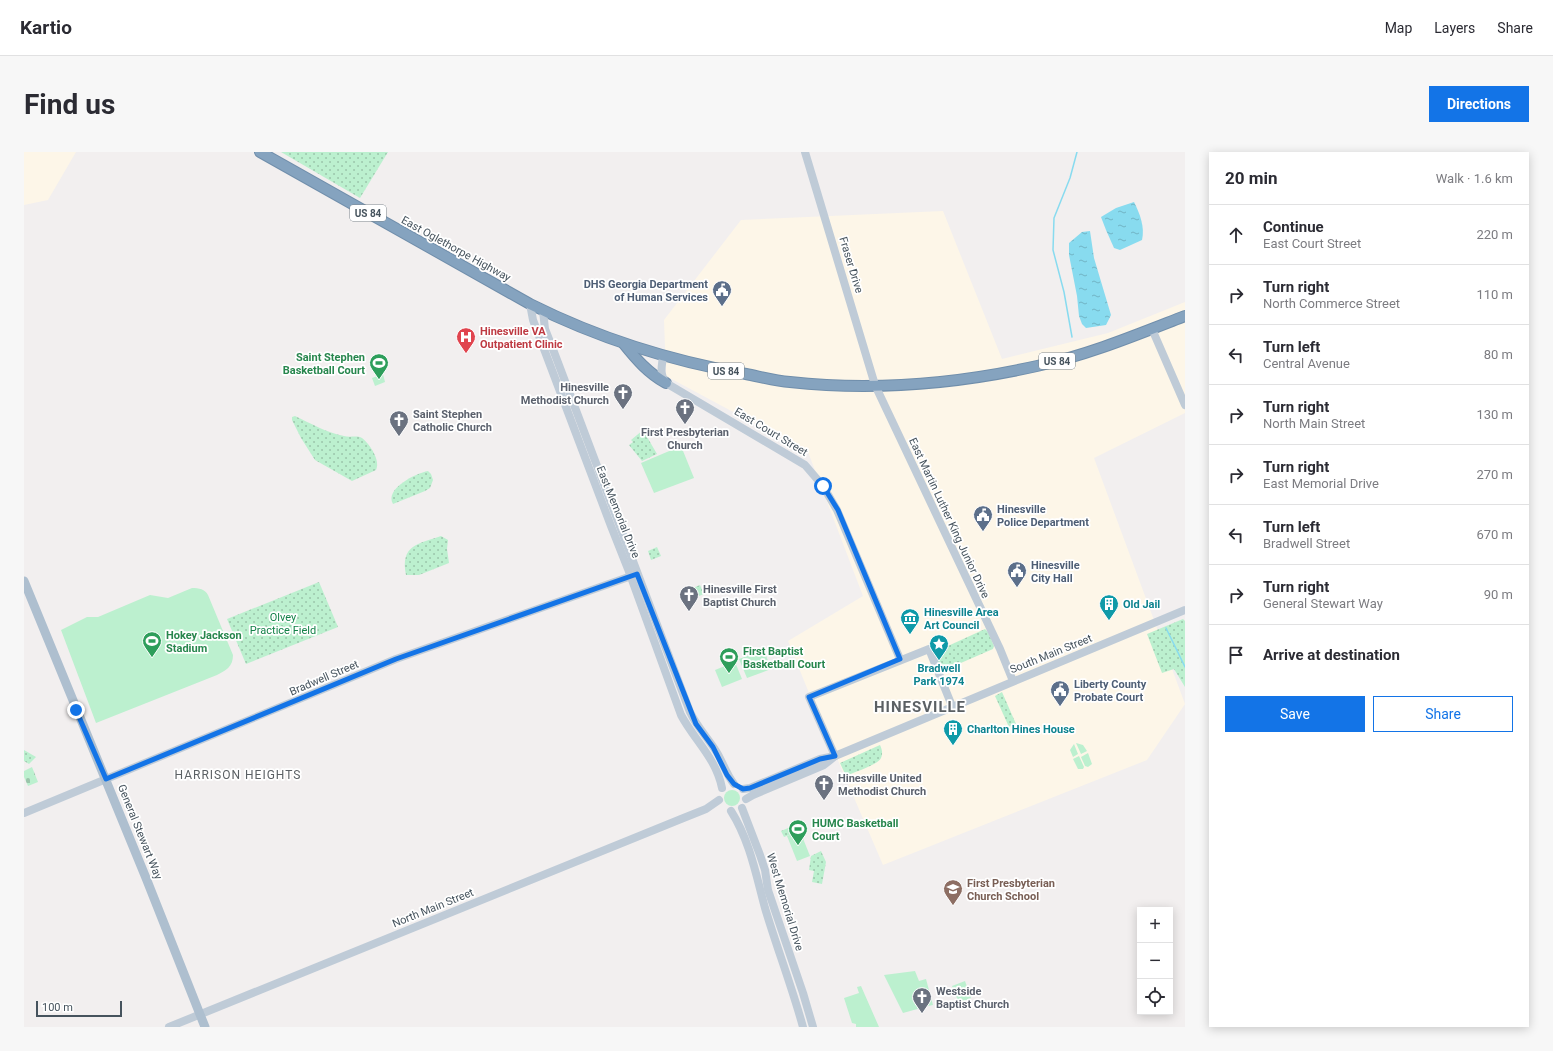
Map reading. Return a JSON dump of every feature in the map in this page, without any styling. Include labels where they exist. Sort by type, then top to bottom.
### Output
[{"type":"highway","name":"East Oglethorpe Highway","points":[[260,152],[543,311],[624,344]]},
{"type":"highway","name":"US 84","points":[[624,344],[663,356],[725,371],[788,382],[875,386],[939,382],[999,374],[1038,366],[1081,355],[1185,316]]},
{"type":"highway","points":[[624,344],[643,366],[655,377],[666,383]]},
{"type":"main road","name":"General Stewart Way","points":[[24,581],[106,779],[205,1027]]},
{"type":"street","name":"Fraser Drive","points":[[806,152],[875,386]]},
{"type":"street","name":"East Memorial Drive","points":[[530,304],[533,320],[628,569],[633,575],[693,718],[713,747],[727,775],[734,784]]},
{"type":"street","name":"East Memorial Drive","points":[[543,311],[545,329],[633,575],[681,715],[688,727],[708,752],[720,778],[722,788]]},
{"type":"street","points":[[1152,329],[1185,406]]},
{"type":"street","points":[[663,356],[661,372],[662,378],[666,383]]},
{"type":"street","name":"East Court Street","points":[[666,383],[805,465],[823,486],[838,510],[900,659]]},
{"type":"street","name":"East Martin Luther King Junior Drive","points":[[875,386],[1000,649],[1013,681]]},
{"type":"street","name":"Bradwell Street","points":[[24,813],[396,659],[547,607],[633,575]]},
{"type":"street","name":"South Main Street","points":[[835,756],[1185,610]]},
{"type":"street","points":[[835,756],[809,697],[929,648],[952,706]]},
{"type":"street","points":[[835,756],[824,765],[753,794],[746,799],[742,808],[736,811],[731,811],[720,803],[719,793],[726,785],[734,784],[743,789],[750,788],[820,759],[835,756]]},
{"type":"street","points":[[743,789],[746,799]]},
{"type":"street","name":"North Main Street","points":[[170,1027],[720,803]]},
{"type":"street","name":"West Memorial Drive","points":[[742,808],[765,870],[768,890],[813,1027]]},
{"type":"street","name":"West Memorial Drive","points":[[731,811],[737,821],[754,863],[765,908],[803,1027]]},
{"type":"shaded area","points":[[24,152],[76,152],[48,200],[24,205]]},
{"type":"shaded area","points":[[943,211],[1002,359],[1108,333],[1185,302],[1185,413],[1094,458],[1185,704],[1147,760],[883,865],[788,641],[863,596],[808,452],[666,376],[664,320],[741,220]]},
{"type":"green space","points":[[281,152],[388,152],[360,198]]},
{"type":"green space","name":"Saint Stephen Basketball Court","points":[[383,374],[385,382],[375,386],[372,378]]},
{"type":"green space","points":[[295,416],[331,433],[346,437],[362,438],[374,453],[377,462],[376,470],[352,481],[315,460],[292,420],[292,417]]},
{"type":"green space","points":[[643,430],[657,454],[642,461],[629,445],[633,442],[631,440]]},
{"type":"green space","points":[[681,446],[694,478],[654,493],[641,463]]},
{"type":"green space","points":[[428,471],[433,480],[430,488],[393,504],[391,498],[397,487],[409,478]]},
{"type":"green space","points":[[441,536],[448,540],[447,549],[449,563],[419,575],[406,575],[405,565],[408,552],[418,544]]},
{"type":"green space","points":[[657,547],[661,556],[651,560],[648,551]]},
{"type":"green space","name":"Olvey Practice Field","points":[[319,582],[338,627],[246,664],[227,619]]},
{"type":"green space","points":[[700,585],[704,594],[684,602],[681,593]]},
{"type":"green space","name":"Hokey Jackson Stadium","points":[[192,588],[202,589],[208,595],[233,655],[230,665],[226,670],[217,675],[96,723],[61,630],[87,617],[98,617],[150,595],[168,598]]},
{"type":"green space","points":[[1183,619],[1185,621],[1185,687],[1174,669],[1162,673],[1147,634]]},
{"type":"green space","points":[[985,629],[988,632],[994,646],[993,649],[947,669],[940,668],[934,654],[937,651]]},
{"type":"green space","points":[[764,650],[771,669],[747,678],[739,659]]},
{"type":"green space","name":"First Baptist Basketball Court","points":[[735,662],[742,679],[722,687],[715,670]]},
{"type":"green space","points":[[1002,692],[1016,724],[1009,727],[995,696]]},
{"type":"green space","points":[[1076,743],[1083,745],[1087,751],[1081,754]]},
{"type":"green space","points":[[1074,744],[1078,754],[1073,757],[1070,750]]},
{"type":"green space","points":[[880,745],[882,753],[879,761],[871,766],[846,776],[840,763]]},
{"type":"green space","points":[[24,750],[36,757],[29,764],[24,761]]},
{"type":"green space","points":[[1088,753],[1092,764],[1088,767],[1085,766],[1081,757]]},
{"type":"green space","points":[[1079,756],[1084,767],[1083,769],[1078,769],[1073,759]]},
{"type":"green space","points":[[32,767],[38,782],[28,786],[24,777],[24,771]]},
{"type":"green space","points":[[732,790],[738,792],[740,798],[738,804],[732,806],[726,804],[724,798],[726,792]]},
{"type":"green space","points":[[793,826],[797,832],[784,837],[781,831]]},
{"type":"green space","name":"HUMC Basketball Court","points":[[800,831],[810,856],[797,861],[787,836]]},
{"type":"green space","points":[[821,851],[826,862],[822,884],[812,882],[814,871],[809,870],[811,856]]},
{"type":"green space","points":[[915,971],[919,981],[926,979],[933,1005],[928,1006],[926,1002],[920,1004],[921,1008],[903,1013],[884,975]]},
{"type":"green space","points":[[965,981],[971,998],[959,1003],[952,986]]},
{"type":"green space","points":[[861,986],[879,1027],[856,1027],[856,1024],[852,1023],[844,998],[859,993],[857,987]]},
{"type":"water","points":[[1134,202],[1143,230],[1142,240],[1120,250],[1114,248],[1101,217],[1116,208]]},
{"type":"water","points":[[1090,231],[1094,258],[1111,315],[1106,325],[1086,328],[1082,324],[1079,316],[1077,296],[1069,255],[1069,243],[1082,232]]},
{"type":"waterway","points":[[1072,337],[1064,292],[1053,250],[1054,218],[1070,178],[1077,152]]},
{"type":"waterway","points":[[1166,628],[1185,667]]},
{"type":"place","name":"DHS Georgia Department of Human Services","points":[[722,307]]},
{"type":"place","name":"Hinesville VA Outpatient Clinic","points":[[466,354]]},
{"type":"place","name":"Saint Stephen Basketball Court","points":[[379,380]]},
{"type":"place","name":"Hinesville Methodist Church","points":[[623,410]]},
{"type":"place","name":"First Presbyterian Church","points":[[685,425]]},
{"type":"place","name":"Saint Stephen Catholic Church","points":[[399,437]]},
{"type":"place","name":"Hinesville Police Department","points":[[983,532]]},
{"type":"place","name":"Hinesville City Hall","points":[[1017,588]]},
{"type":"place","name":"Hinesville First Baptist Church","points":[[689,612]]},
{"type":"place","name":"Old Jail","points":[[1109,621]]},
{"type":"place","name":"Hinesville Area Art Council","points":[[910,635]]},
{"type":"place","name":"Hokey Jackson Stadium","points":[[152,658]]},
{"type":"place","name":"Bradwell Park 1974","points":[[939,661]]},
{"type":"place","name":"First Baptist Basketball Court","points":[[729,674]]},
{"type":"place","name":"Liberty County Probate Court","points":[[1060,707]]},
{"type":"place","name":"Charlton Hines House","points":[[953,746]]},
{"type":"place","name":"Hinesville United Methodist Church","points":[[824,801]]},
{"type":"place","name":"HUMC Basketball Court","points":[[798,846]]},
{"type":"place","name":"First Presbyterian Church School","points":[[953,906]]},
{"type":"place","name":"Westside Baptist Church","points":[[922,1014]]},
{"type":"district","name":"HINESVILLE","points":[[920,707]]},
{"type":"district","name":"HARRISON HEIGHTS","points":[[238,775]]},
{"type":"route","points":[[76,710],[106,779],[396,659],[637,574],[696,724],[713,747],[727,775],[734,784],[743,789],[750,788],[820,759],[835,756],[809,697],[900,659],[838,510],[823,486]]}]
